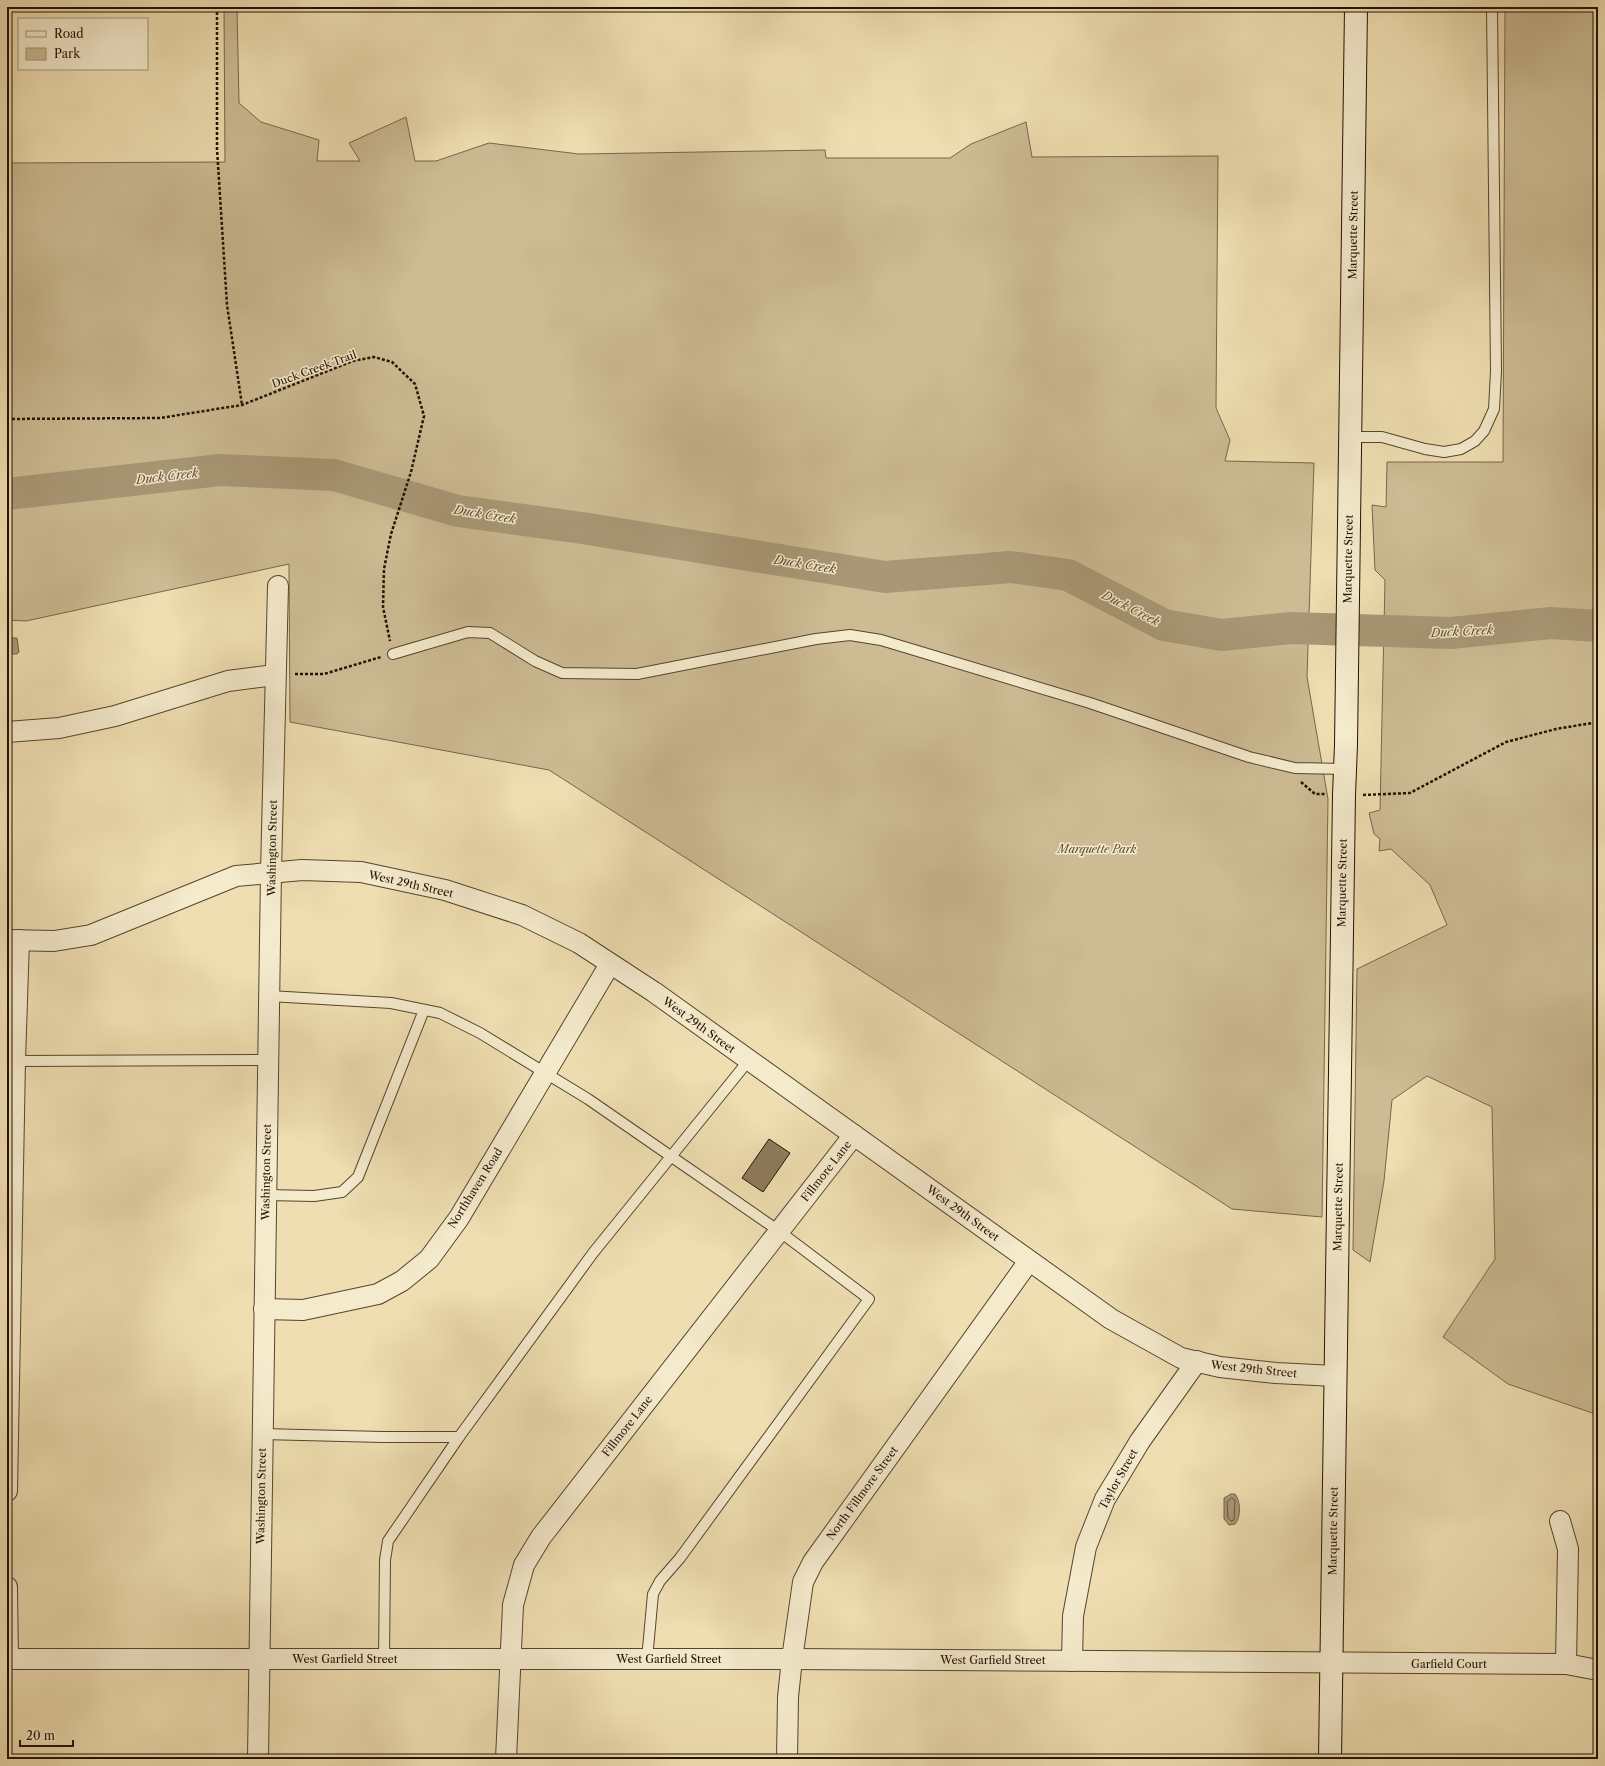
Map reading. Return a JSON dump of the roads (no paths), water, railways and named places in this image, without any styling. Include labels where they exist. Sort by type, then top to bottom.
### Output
[{"type":"main road","name":"Marquette Street","points":[[1330,1759],[1344,795],[1351,437],[1356,7]]},
{"type":"street","name":"Washington Street","points":[[258,1759],[271,872],[278,586]]},
{"type":"street","points":[[7,732],[59,728],[94,721],[115,716],[228,681],[275,675]]},
{"type":"street","name":"West 29th Street","points":[[13,940],[54,941],[91,935],[236,876],[302,870],[361,872],[445,890],[522,915],[579,943],[654,992],[1111,1319],[1181,1358],[1220,1367],[1276,1373],[1335,1376]]},
{"type":"street","points":[[7,1491],[15,1061],[13,940]]},
{"type":"street","name":"Northhaven Road","points":[[264,1309],[303,1310],[378,1294],[402,1281],[429,1259],[459,1218],[610,964]]},
{"type":"street","name":"Fillmore Lane","points":[[506,1759],[513,1604],[524,1565],[541,1537],[854,1135]]},
{"type":"street","name":"North Fillmore Street","points":[[787,1759],[788,1697],[803,1582],[813,1562],[1029,1261]]},
{"type":"street","name":"Taylor Street","points":[[1072,1660],[1073,1616],[1086,1547],[1105,1499],[1140,1442],[1197,1361]]},
{"type":"street","points":[[1560,1521],[1568,1549],[1566,1664]]},
{"type":"street","points":[[7,1587],[8,1659]]},
{"type":"street","name":"West Garfield Street","points":[[8,1659],[792,1659],[1331,1663]]},
{"type":"street","name":"Garfield Court","points":[[1331,1663],[1566,1664],[1598,1670]]},
{"type":"lane","points":[[1351,437],[1382,437],[1425,449],[1444,452],[1461,449],[1475,441],[1484,431],[1494,409],[1496,371],[1492,7]]},
{"type":"lane","points":[[393,654],[468,632],[490,633],[535,661],[562,673],[637,674],[816,639],[850,636],[896,645],[1090,703],[1249,757],[1295,768],[1345,769]]},
{"type":"lane","points":[[269,996],[391,1002],[440,1013],[480,1033],[588,1100],[779,1231],[869,1299],[680,1558],[660,1581],[653,1594],[647,1659]]},
{"type":"lane","points":[[266,1195],[314,1196],[342,1192],[358,1177],[424,1010]]},
{"type":"lane","points":[[15,1061],[268,1060]]},
{"type":"lane","points":[[384,1659],[385,1560],[388,1541],[459,1437],[593,1253],[749,1060]]},
{"type":"lane","points":[[262,1434],[459,1437]]},
{"type":"water","points":[[7,638],[17,638],[19,652],[17,654],[7,654]]},
{"type":"water","points":[[1231,1494],[1235,1494],[1237,1497],[1240,1509],[1235,1524],[1229,1525],[1224,1519],[1224,1498]]},
{"type":"waterway","name":"Duck Creek","points":[[7,494],[220,470],[334,475],[458,511],[582,528],[885,577],[1011,567],[1068,575],[1164,625],[1222,635],[1291,628],[1451,633],[1551,623],[1598,626]]},
{"type":"park label","name":"Marquette Park","points":[[1097,849]]}]
